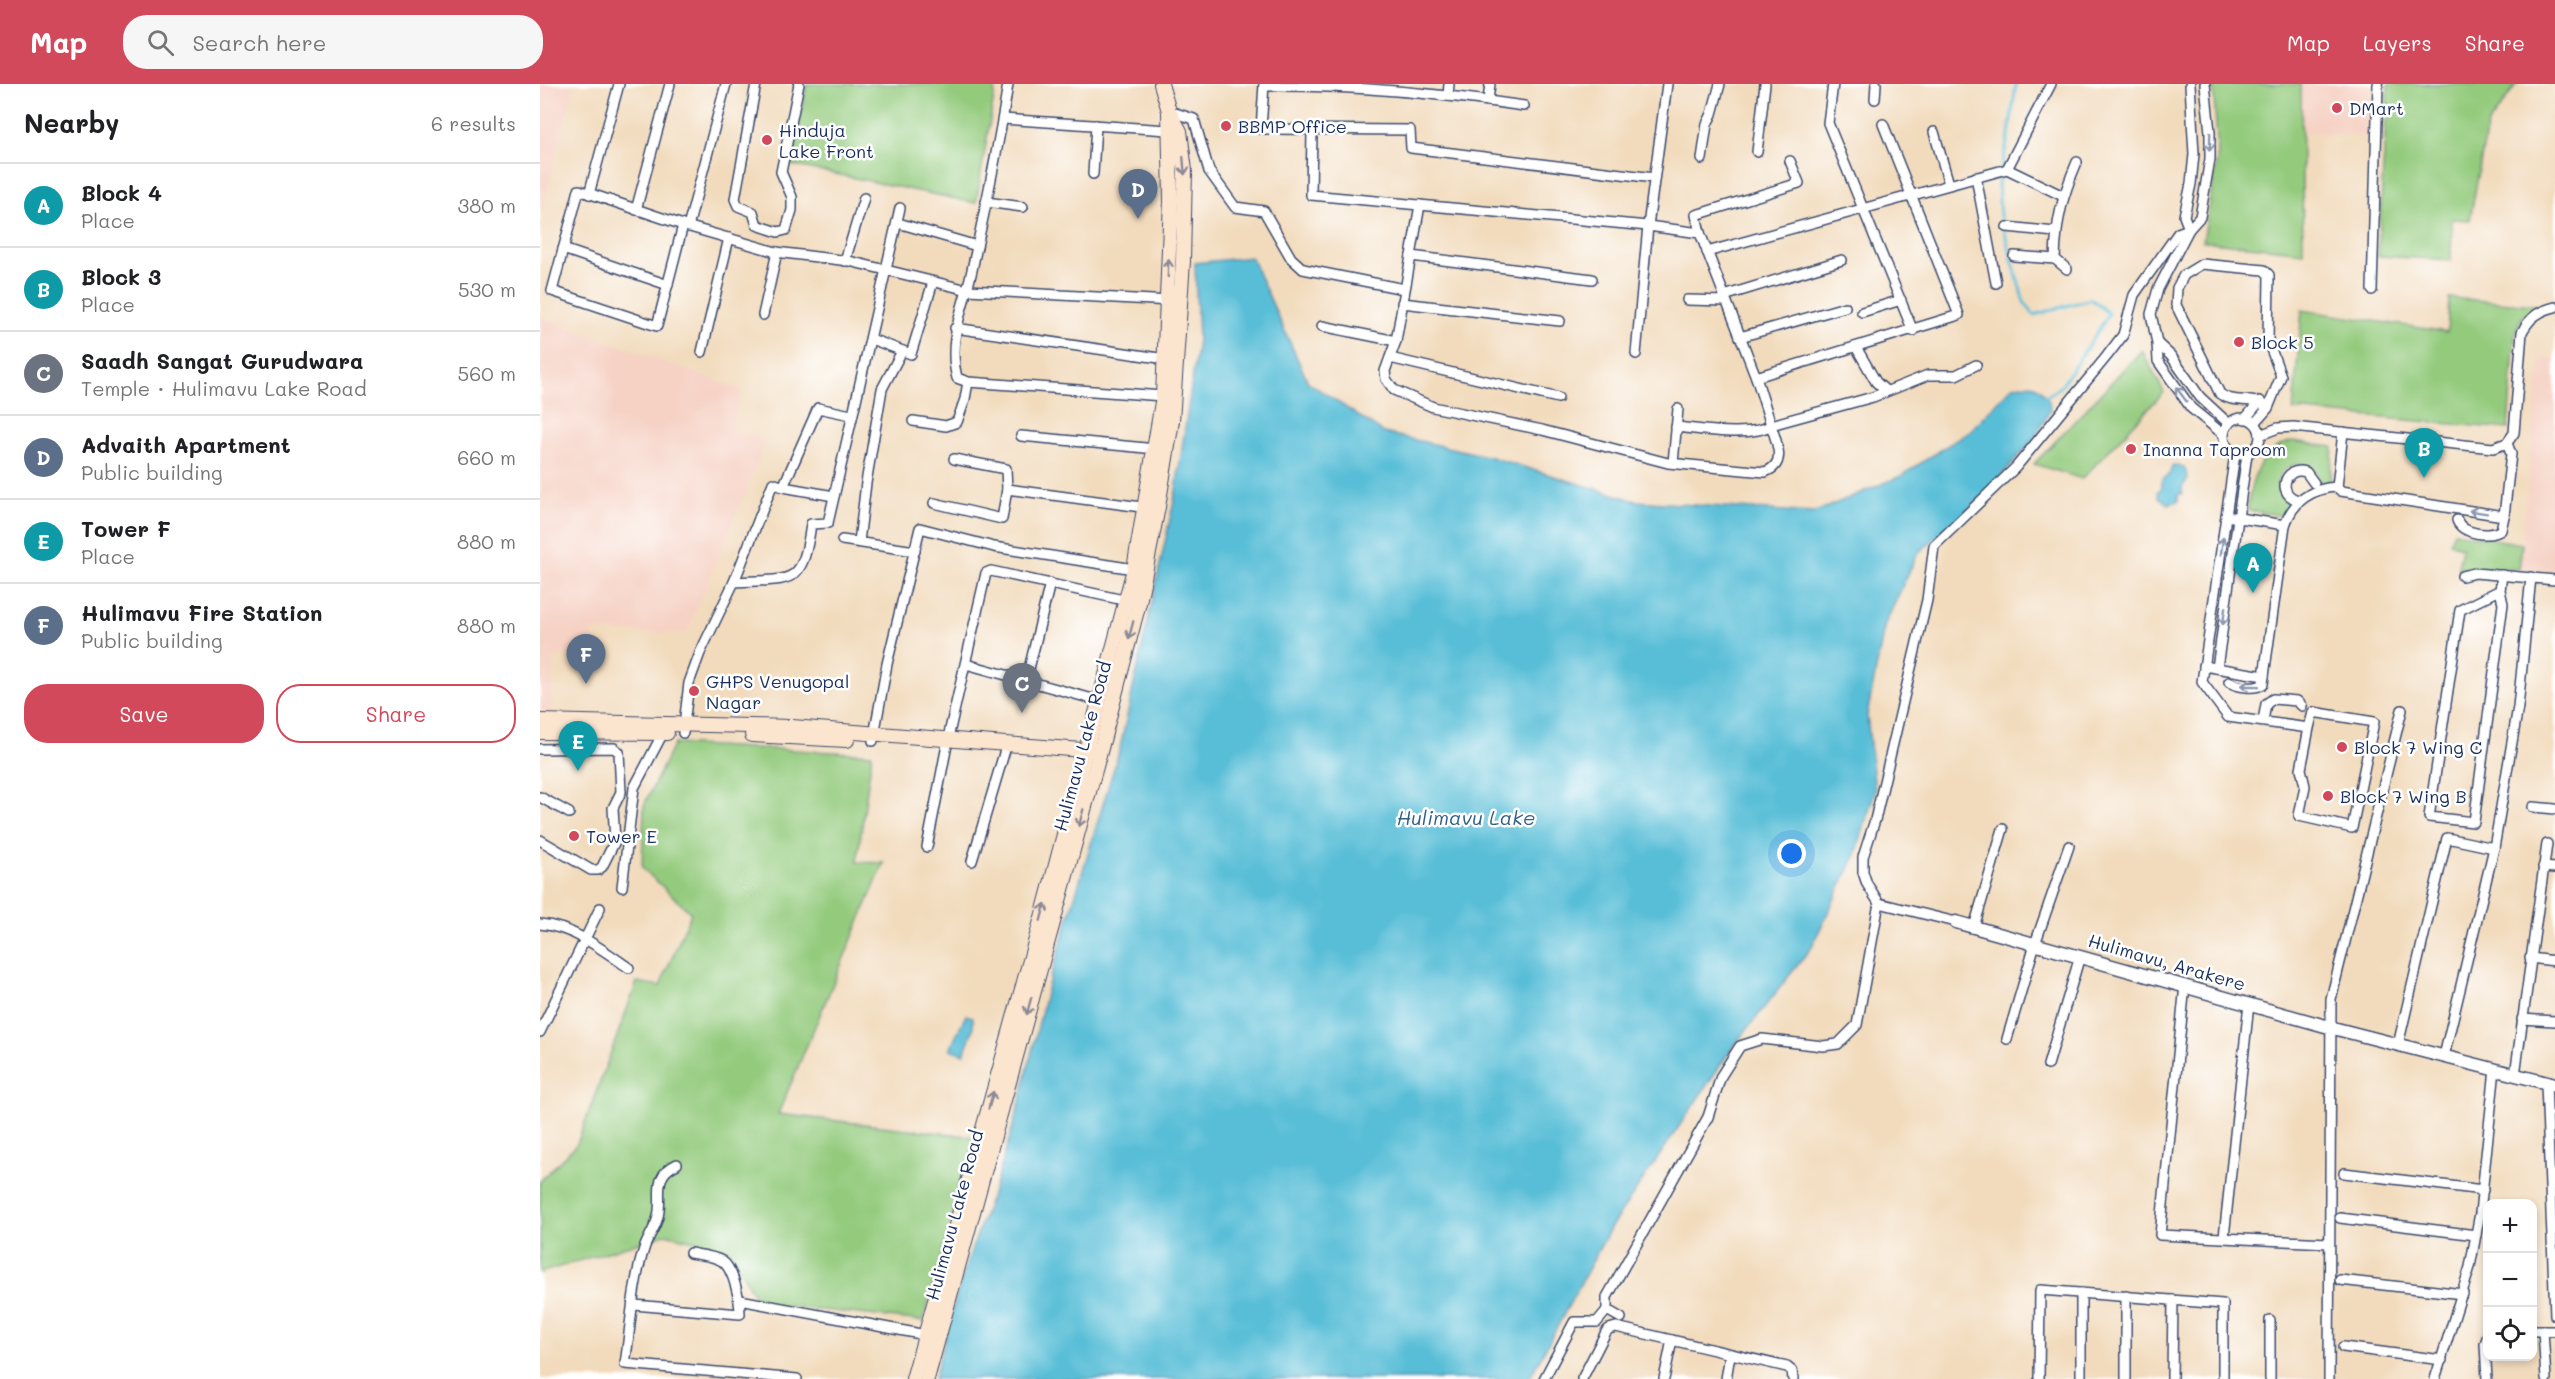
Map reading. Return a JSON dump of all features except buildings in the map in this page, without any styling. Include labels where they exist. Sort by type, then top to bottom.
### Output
[{"type":"main road","name":"Hulimavu Lake Road","points":[[913,1379],[1092,755],[1138,603],[1152,508],[1185,171],[1180,131],[1169,111],[1160,84]]},
{"type":"main road","name":"Hulimavu Lake Road","points":[[927,1379],[1092,755],[1100,701],[1152,508],[1172,421],[1174,301],[1169,111]]},
{"type":"main road","points":[[540,721],[874,737],[1092,755]]},
{"type":"main road","points":[[540,732],[663,733],[683,729]]},
{"type":"main road","points":[[948,742],[1005,750],[1092,755]]},
{"type":"street","points":[[589,194],[619,84]]},
{"type":"street","points":[[636,210],[670,84]]},
{"type":"street","points":[[726,84],[686,226],[668,285],[657,326],[552,291],[579,190],[686,226],[777,252],[845,261],[968,290],[1174,301]]},
{"type":"street","points":[[756,84],[735,199],[738,206],[753,212],[757,225],[778,232],[786,230],[792,210],[792,197],[781,172],[798,84]]},
{"type":"street","points":[[1008,84],[968,290],[955,328],[953,366],[957,378],[968,382],[1163,396]]},
{"type":"street","points":[[1448,96],[1449,84]]},
{"type":"street","points":[[1488,101],[1490,84]]},
{"type":"street","points":[[1636,354],[1648,226],[1667,84]]},
{"type":"street","points":[[1702,159],[1707,124],[1720,84]]},
{"type":"street","points":[[1757,152],[1765,84]]},
{"type":"street","points":[[1833,84],[1828,123],[1913,331]]},
{"type":"street","points":[[1875,99],[1876,84]]},
{"type":"street","points":[[2003,170],[2051,84]]},
{"type":"street","points":[[2189,229],[2184,216],[2191,184],[2194,154],[2190,84]]},
{"type":"street","points":[[2205,84],[2210,159],[2200,217],[2189,229],[2158,289],[2151,314],[2158,362],[2192,408],[2223,434],[2226,446],[2235,454],[2247,454],[2257,447],[2260,435],[2255,423],[2239,417],[2228,423],[2223,434]]},
{"type":"street","points":[[2372,290],[2378,84]]},
{"type":"street","points":[[1524,106],[1448,96],[1404,87],[1264,85],[1261,129],[1410,130],[1411,148],[1654,178]]},
{"type":"street","points":[[1169,111],[1188,115],[1194,119],[1205,160],[1216,182],[1235,207],[1264,211],[1291,258],[1303,269],[1404,290]]},
{"type":"street","points":[[1003,119],[1168,130]]},
{"type":"street","points":[[1756,377],[1913,331],[1959,315],[1883,124]]},
{"type":"street","points":[[1093,174],[1096,125]]},
{"type":"street","points":[[1312,131],[1311,195],[1648,226],[1700,233]]},
{"type":"street","points":[[1934,132],[1949,184]]},
{"type":"street","points":[[1420,205],[1396,341],[1385,371],[1389,385],[1394,390],[1433,407],[1542,430],[1673,463],[1765,472],[1774,469],[1777,464],[1779,448],[1756,377],[1700,233],[1696,215],[1799,183],[1790,161]]},
{"type":"street","points":[[2055,259],[2055,232],[2063,196],[2077,162]]},
{"type":"street","points":[[1707,252],[2003,170],[2063,196]]},
{"type":"street","points":[[1976,177],[1996,284]]},
{"type":"street","points":[[845,261],[864,198]]},
{"type":"street","points":[[986,202],[1023,207]]},
{"type":"street","points":[[734,582],[785,579],[796,574],[806,555],[811,524],[828,523],[900,208]]},
{"type":"street","points":[[898,224],[977,246]]},
{"type":"street","points":[[2007,227],[2055,232]]},
{"type":"street","points":[[1544,1379],[1574,1322],[1597,1322],[1607,1310],[1607,1297],[1708,1117],[1721,1076],[1735,1052],[1748,1042],[1762,1039],[1823,1046],[1838,1044],[1857,1025],[1879,903],[1867,884],[1863,872],[1863,857],[1875,820],[1927,600],[1934,546],[2016,467],[2102,362],[2123,335],[2134,295],[2178,233],[2189,229]]},
{"type":"street","points":[[702,352],[729,238]]},
{"type":"street","points":[[563,249],[668,285]]},
{"type":"street","points":[[763,315],[777,252]]},
{"type":"street","points":[[1411,256],[1592,279]]},
{"type":"street","points":[[2014,256],[2055,259],[2067,269]]},
{"type":"street","points":[[1687,300],[1725,299],[1842,260]]},
{"type":"street","points":[[2255,423],[2268,408],[2281,376],[2268,341],[2270,275],[2264,270],[2202,264],[2190,269],[2180,281],[2176,305],[2216,387],[2228,399],[2259,401],[2268,408]]},
{"type":"street","points":[[871,339],[911,354],[933,282]]},
{"type":"street","points":[[1862,312],[1901,300]]},
{"type":"street","points":[[1402,303],[1560,321]]},
{"type":"street","points":[[1740,337],[1845,308]]},
{"type":"street","points":[[2260,435],[2286,427],[2493,448],[2507,442],[2514,433],[2523,332],[2528,322],[2537,313],[2555,308]]},
{"type":"street","points":[[1322,326],[1396,341]]},
{"type":"street","points":[[955,328],[1166,359]]},
{"type":"street","points":[[2157,343],[2171,356],[2200,397],[2228,423]]},
{"type":"street","points":[[1856,348],[1876,382],[1886,391]]},
{"type":"street","points":[[860,542],[866,483],[882,389],[902,351]]},
{"type":"street","points":[[1390,358],[1558,398]]},
{"type":"street","points":[[1676,427],[1738,431],[1766,428],[1771,424],[1873,397],[1928,375],[1956,375],[1976,364]]},
{"type":"street","points":[[913,421],[946,426],[957,422],[966,399],[968,382]]},
{"type":"street","points":[[2245,418],[2259,401]]},
{"type":"street","points":[[783,487],[818,408],[851,415]]},
{"type":"street","points":[[1673,463],[1678,409]]},
{"type":"street","points":[[2337,487],[2343,432]]},
{"type":"street","points":[[1021,436],[1156,449]]},
{"type":"street","points":[[2457,520],[2465,530],[2493,534],[2501,530],[2511,454],[2507,442]]},
{"type":"street","points":[[2235,454],[2202,682],[2229,717],[2309,729]]},
{"type":"street","points":[[2217,669],[2247,454]]},
{"type":"street","points":[[934,503],[1002,519],[1007,489],[1006,469],[954,459]]},
{"type":"street","points":[[2300,500],[2291,498],[2285,491],[2284,482],[2289,474],[2302,470],[2310,474],[2314,483]]},
{"type":"street","points":[[683,729],[689,683],[700,653],[734,582],[772,483],[834,496]]},
{"type":"street","points":[[2337,487],[2341,491],[2504,516]]},
{"type":"street","points":[[2229,682],[2235,685],[2256,687],[2263,684],[2285,525],[2300,500],[2321,489],[2337,487]]},
{"type":"street","points":[[1007,489],[1152,508]]},
{"type":"street","points":[[2226,516],[2285,525]]},
{"type":"street","points":[[874,737],[887,664],[920,528],[994,547],[1134,569]]},
{"type":"street","points":[[842,540],[915,551]]},
{"type":"street","points":[[927,847],[986,573],[991,571],[1128,601]]},
{"type":"street","points":[[2462,576],[2475,573],[2555,580]]},
{"type":"street","points":[[2500,590],[2460,610],[2429,817],[2474,822],[2503,604],[2500,590],[2502,575]]},
{"type":"street","points":[[2444,1056],[2494,848],[2518,707],[2531,577]]},
{"type":"street","points":[[1026,681],[1050,583]]},
{"type":"street","points":[[966,664],[1100,701]]},
{"type":"street","points":[[2204,666],[2265,676]]},
{"type":"street","points":[[2263,721],[2266,704],[2273,699],[2296,701],[2302,706]]},
{"type":"street","points":[[2330,1379],[2329,1027],[2336,975],[2402,710]]},
{"type":"street","points":[[2313,712],[2374,722],[2352,828],[2300,816],[2305,786],[2301,770],[2309,729],[2313,712]]},
{"type":"street","points":[[622,887],[634,788],[663,733]]},
{"type":"street","points":[[540,749],[607,747],[619,752],[621,760],[621,792],[613,808],[615,841],[602,867],[598,870],[591,870],[540,840]]},
{"type":"street","points":[[972,861],[1005,750]]},
{"type":"street","points":[[540,797],[569,813]]},
{"type":"street","points":[[2533,807],[2555,808]]},
{"type":"street","points":[[1974,927],[2003,829]]},
{"type":"street","points":[[2398,1045],[2447,838],[2494,848]]},
{"type":"street","points":[[2515,1075],[2547,844]]},
{"type":"street","points":[[2007,1039],[2035,944],[2069,846]]},
{"type":"street","points":[[2543,867],[2555,868]]},
{"type":"street","name":"Hulimavu, Arakere","points":[[1879,903],[2080,956],[2329,1027],[2551,1084]]},
{"type":"street","points":[[540,1032],[600,908]]},
{"type":"street","points":[[540,924],[552,925],[585,939],[630,968]]},
{"type":"street","points":[[2048,1065],[2080,956]]},
{"type":"street","points":[[2530,958],[2555,961]]},
{"type":"street","points":[[2184,985],[2160,1235],[2329,1243]]},
{"type":"street","points":[[2224,1237],[2249,1004]]},
{"type":"street","points":[[2522,1019],[2555,1021]]},
{"type":"street","points":[[2435,1379],[2463,1294],[2476,1235],[2483,1190],[2495,1069]]},
{"type":"street","points":[[2551,1084],[2555,1315]]},
{"type":"street","points":[[677,1164],[666,1169],[661,1178],[657,1219],[644,1249],[625,1364],[737,1376],[797,1379]]},
{"type":"street","points":[[2344,1173],[2483,1190]]},
{"type":"street","points":[[2340,1218],[2476,1235]]},
{"type":"street","points":[[634,1305],[741,1314],[741,1300],[728,1266],[723,1262],[690,1252]]},
{"type":"street","points":[[2340,1280],[2463,1294]]},
{"type":"street","points":[[2039,1379],[2040,1290],[2223,1304],[2223,1379]]},
{"type":"street","points":[[2080,1379],[2081,1293]]},
{"type":"street","points":[[2126,1296],[2126,1379]]},
{"type":"street","points":[[741,1300],[926,1335]]},
{"type":"street","points":[[2172,1379],[2173,1300]]},
{"type":"street","points":[[1607,1310],[1621,1318]]},
{"type":"street","points":[[2270,1320],[2270,1379]]},
{"type":"street","points":[[1582,1379],[1606,1332],[1612,1328],[1787,1367],[1792,1371],[1793,1379]]},
{"type":"street","points":[[2537,1331],[2555,1331]]},
{"type":"street","points":[[2543,1331],[2546,1379]]},
{"type":"street","points":[[1664,1379],[1672,1340]]},
{"type":"street","points":[[2343,1347],[2442,1360]]},
{"type":"street","points":[[1726,1379],[1730,1354]]},
{"type":"street","points":[[2486,1361],[2487,1379]]},
{"type":"shaded area","points":[[540,84],[574,85],[540,217]]},
{"type":"shaded area","name":"DMart","points":[[2301,84],[2372,84],[2372,135],[2303,133]]},
{"type":"shaded area","points":[[540,317],[742,390],[730,430],[766,441],[686,634],[593,631],[593,655],[553,656],[552,711],[540,712]]},
{"type":"shaded area","points":[[2540,358],[2555,358],[2555,572],[2519,569]]},
{"type":"green space","points":[[807,84],[996,84],[976,203],[791,165]]},
{"type":"green space","points":[[2213,84],[2301,84],[2303,252],[2203,241],[2218,153]]},
{"type":"green space","points":[[2388,84],[2517,84],[2487,126],[2470,220],[2452,219],[2451,260],[2378,256]]},
{"type":"green space","points":[[2449,298],[2536,305],[2521,319],[2515,332],[2508,429],[2293,410],[2302,310],[2447,332]]},
{"type":"green space","points":[[2142,350],[2164,392],[2082,479],[2034,464]]},
{"type":"green space","points":[[2292,441],[2333,447],[2330,482],[2320,483],[2314,471],[2306,465],[2297,464],[2281,474],[2278,483],[2279,493],[2288,503],[2282,516],[2247,510],[2251,487],[2258,467],[2271,452]]},
{"type":"green space","points":[[2454,532],[2522,544],[2519,569],[2458,568],[2462,548],[2450,542]]},
{"type":"green space","points":[[674,744],[872,754],[857,862],[884,863],[778,1114],[975,1137],[923,1321],[758,1303],[729,1249],[665,1234],[540,1273],[540,1181],[577,1144],[637,982],[660,986],[691,913],[642,868],[644,805]]},
{"type":"water","name":"Hulimavu Lake","points":[[1251,257],[1308,382],[1384,433],[1491,457],[1636,501],[1813,513],[1901,476],[1970,431],[2013,386],[2032,384],[2040,389],[2049,401],[2050,410],[2034,439],[1977,502],[1918,553],[1885,624],[1867,715],[1875,791],[1856,854],[1811,948],[1730,1051],[1611,1227],[1529,1379],[934,1379],[961,1279],[997,1180],[1019,1105],[1047,989],[1120,748],[1175,496],[1198,340],[1195,263]]},
{"type":"water","points":[[2179,465],[2185,469],[2188,479],[2182,487],[2182,493],[2178,495],[2178,501],[2168,504],[2159,497],[2158,491],[2162,488],[2162,480],[2170,473],[2172,466]]},
{"type":"water","points":[[966,1015],[973,1017],[973,1029],[964,1054],[950,1049]]},
{"type":"waterway","points":[[2016,84],[2009,134],[1998,184],[2000,216],[2024,302],[2034,315],[2091,299],[2109,314],[2062,385],[2045,398]]},
{"type":"place","name":"DMart","points":[[2337,108]]},
{"type":"place","name":"BBMP Office","points":[[1226,126]]},
{"type":"place","name":"Hinduja Lake Front","points":[[767,140]]},
{"type":"place","name":"Advaith Apartment","points":[[1138,219]]},
{"type":"place","name":"Block 5","points":[[2239,342]]},
{"type":"place","name":"Inanna Taproom","points":[[2131,449]]},
{"type":"place","name":"Block 3","points":[[2424,478]]},
{"type":"place","name":"Block 4","points":[[2253,593]]},
{"type":"place","name":"Hulimavu Fire Station","points":[[586,684]]},
{"type":"place","name":"GHPS Venugopal Nagar","points":[[694,691]]},
{"type":"place","name":"Saadh Sangat Gurudwara","points":[[1022,713]]},
{"type":"place","name":"Block 7 Wing C","points":[[2342,747]]},
{"type":"place","name":"Tower F","points":[[578,771]]},
{"type":"place","name":"Block 7 Wing B","points":[[2328,796]]},
{"type":"place","name":"Tower E","points":[[574,836]]}]
